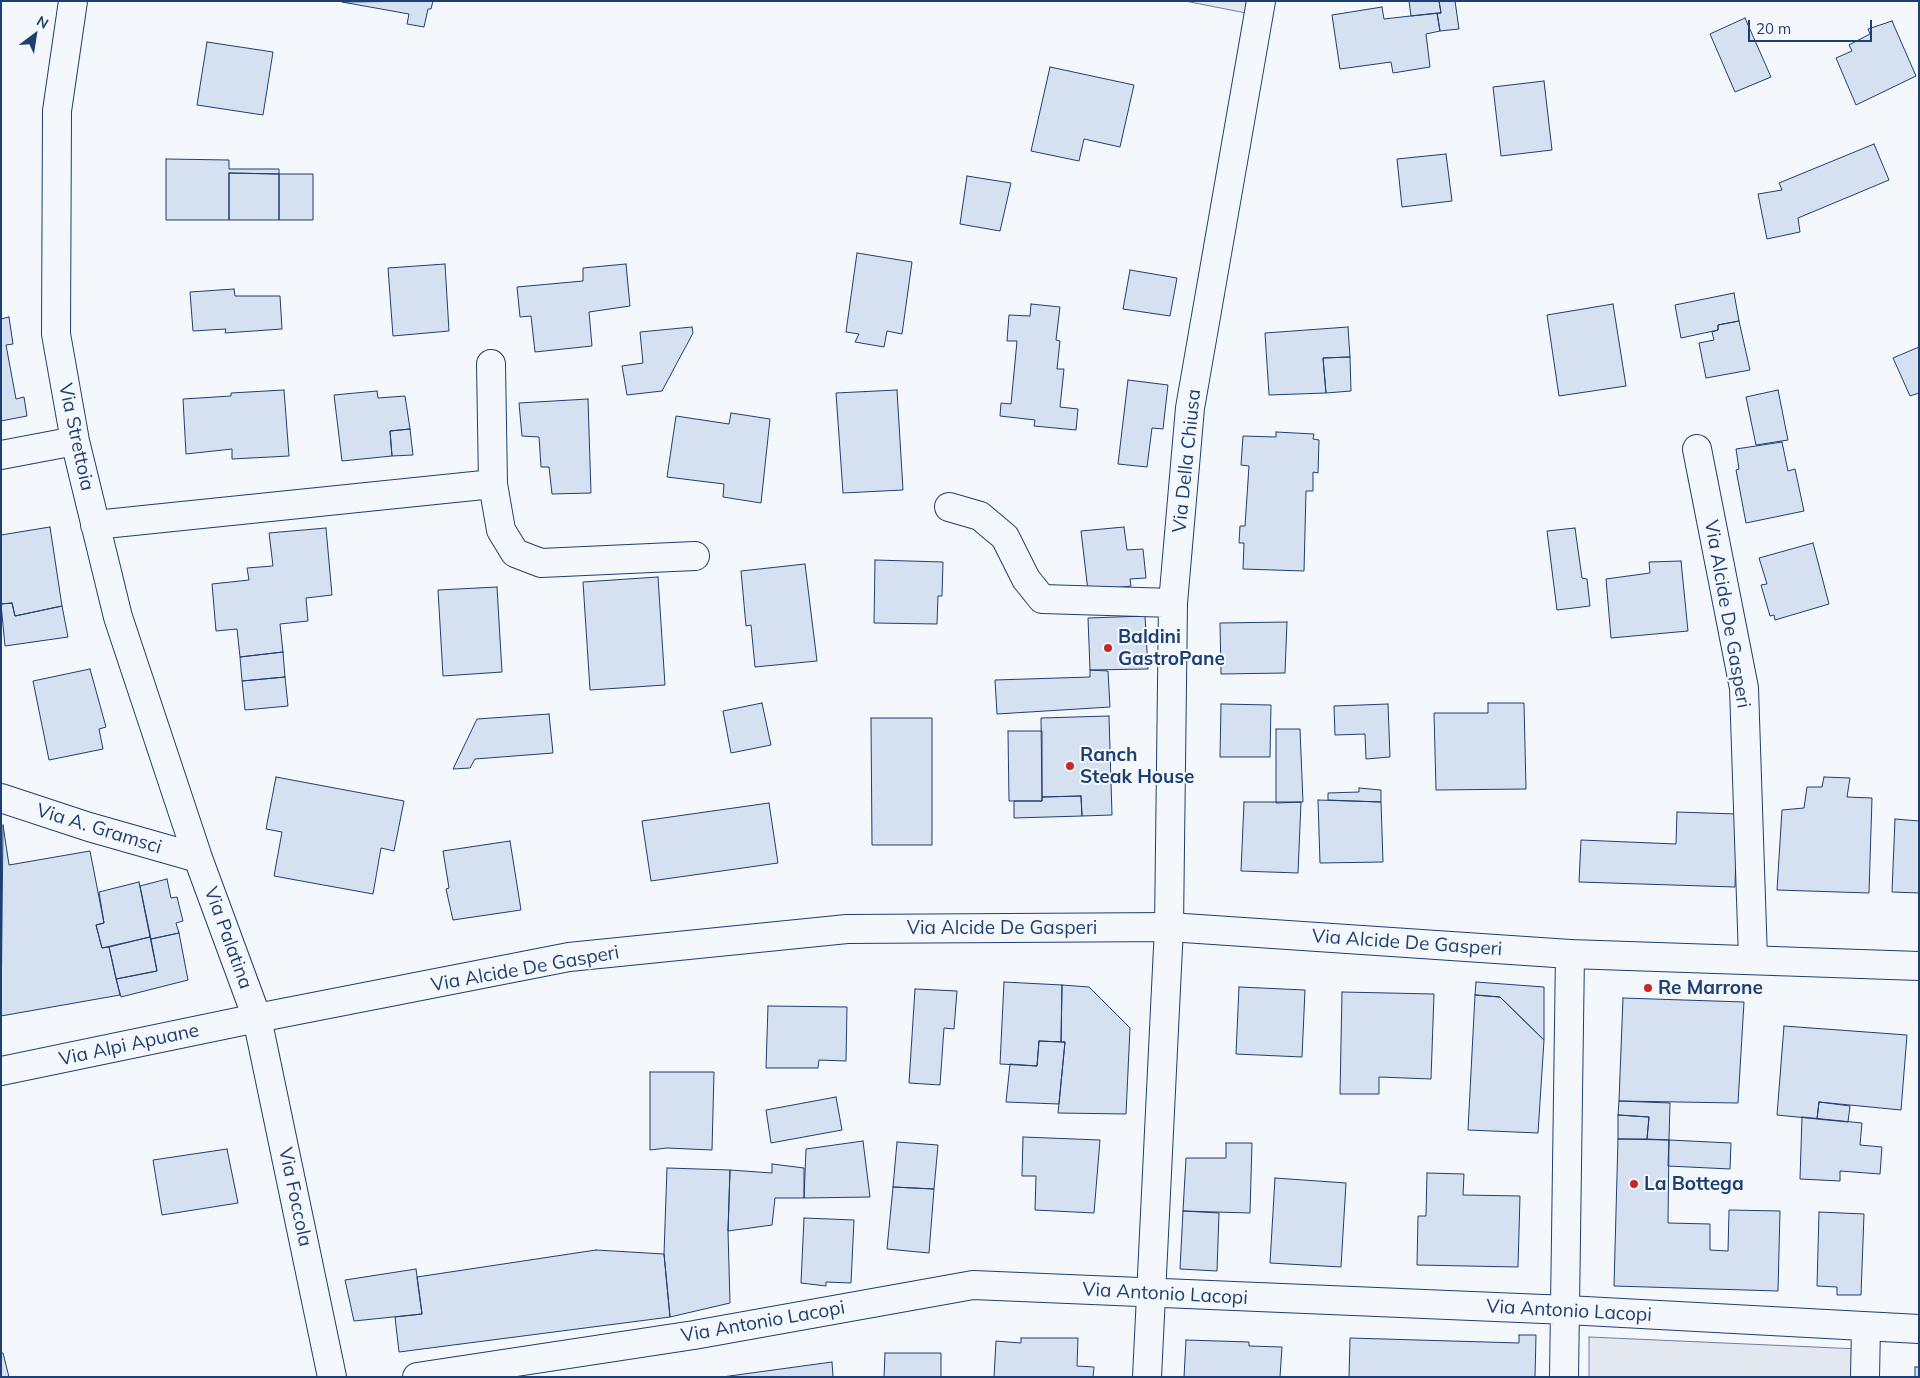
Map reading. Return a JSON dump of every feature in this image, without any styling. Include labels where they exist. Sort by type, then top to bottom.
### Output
[{"type":"street","name":"Via Strettoia","points":[[73,1],[57,111],[56,334],[76,442],[118,617],[198,858]]},
{"type":"street","name":"Via Della Chiusa","points":[[1146,1377],[1169,927],[1173,603],[1190,408],[1261,1]]},
{"type":"street","points":[[491,364],[493,484],[502,530],[515,553],[541,563],[695,556]]},
{"type":"street","points":[[1,455],[76,442]]},
{"type":"street","name":"Via Alcide De Gasperi","points":[[1697,449],[1744,688],[1753,960]]},
{"type":"street","points":[[95,525],[493,484]]},
{"type":"street","points":[[949,507],[980,516],[1006,537],[1026,578],[1042,599],[1173,603]]},
{"type":"street","name":"Via A. Gramsci","points":[[1,798],[89,827],[198,858]]},
{"type":"street","name":"Via Palatina","points":[[198,858],[258,1018]]},
{"type":"street","name":"Via Alcide De Gasperi","points":[[258,1018],[570,957],[847,929],[1169,927],[1570,954],[1919,966]]},
{"type":"street","points":[[1564,1377],[1567,1310],[1570,954]]},
{"type":"street","name":"Via Alpi Apuane","points":[[1,1071],[258,1018]]},
{"type":"street","name":"Via Foccola","points":[[258,1018],[332,1377]]},
{"type":"street","name":"Via Antonio Lacopi","points":[[418,1377],[694,1335],[973,1285],[1151,1294],[1567,1310],[1919,1329]]},
{"type":"street","points":[[1865,1377],[1866,1327]]},
{"type":"shaded area","points":[[1185,1],[1248,1],[1246,13]]},
{"type":"shaded area","points":[[1589,1337],[1859,1349],[1858,1377],[1589,1377]]},
{"type":"building","points":[[433,1],[431,9],[428,9],[424,27],[407,24],[409,14],[342,2]]},
{"type":"building","points":[[1409,1],[1439,1],[1441,13],[1411,16]]},
{"type":"building","points":[[1439,1],[1455,1],[1459,29],[1440,31],[1437,13],[1441,13]]},
{"type":"building","points":[[1382,7],[1384,19],[1437,13],[1440,31],[1426,34],[1430,67],[1393,73],[1391,62],[1340,69],[1332,15]]},
{"type":"building","points":[[1745,18],[1771,77],[1735,92],[1710,34]]},
{"type":"building","points":[[1892,21],[1916,76],[1856,105],[1836,58],[1852,51],[1849,45],[1870,34],[1868,29]]},
{"type":"building","points":[[207,42],[273,52],[263,115],[197,105]]},
{"type":"building","points":[[1050,67],[1134,85],[1120,147],[1084,139],[1079,161],[1031,151]]},
{"type":"building","points":[[1544,81],[1552,150],[1501,156],[1493,87]]},
{"type":"building","points":[[1874,144],[1889,180],[1798,218],[1800,232],[1767,239],[1758,194],[1782,190],[1779,183]]},
{"type":"building","points":[[1446,154],[1452,201],[1402,207],[1397,159]]},
{"type":"building","points":[[166,159],[229,160],[229,169],[279,169],[279,174],[229,173],[229,220],[166,220]]},
{"type":"building","points":[[229,173],[279,174],[279,220],[229,220]]},
{"type":"building","points":[[279,174],[313,174],[313,220],[279,220]]},
{"type":"building","points":[[967,176],[1011,183],[1000,231],[960,224]]},
{"type":"building","points":[[857,253],[912,262],[902,334],[887,331],[884,347],[855,342],[859,334],[846,332]]},
{"type":"building","points":[[445,264],[449,331],[393,336],[388,268]]},
{"type":"building","points":[[626,264],[630,306],[589,312],[592,346],[535,352],[531,316],[520,317],[517,287],[583,281],[583,268]]},
{"type":"building","points":[[1130,270],[1177,278],[1170,316],[1123,309]]},
{"type":"building","points":[[234,289],[235,296],[280,296],[282,329],[225,333],[226,329],[193,331],[190,292]]},
{"type":"building","points":[[1734,293],[1739,321],[1718,325],[1718,330],[1681,338],[1675,305]]},
{"type":"building","points":[[1031,304],[1060,307],[1056,340],[1060,341],[1057,369],[1064,369],[1060,407],[1078,409],[1076,430],[1034,426],[1035,420],[1000,416],[1001,403],[1011,404],[1017,341],[1007,341],[1009,315],[1030,316]]},
{"type":"building","points":[[1613,304],[1626,386],[1559,396],[1547,315]]},
{"type":"building","points":[[9,317],[13,344],[6,345],[16,399],[24,397],[27,416],[1,421],[1,319]]},
{"type":"building","points":[[1739,321],[1750,370],[1706,378],[1699,343],[1714,340],[1712,332],[1718,330],[1718,325]]},
{"type":"building","points":[[692,327],[693,333],[662,391],[627,395],[622,366],[643,363],[640,332]]},
{"type":"building","points":[[1348,327],[1350,357],[1323,358],[1326,393],[1269,395],[1265,333]]},
{"type":"building","points":[[1919,347],[1919,393],[1910,396],[1893,358]]},
{"type":"building","points":[[1350,357],[1351,391],[1326,393],[1323,358]]},
{"type":"building","points":[[1128,380],[1168,385],[1163,429],[1152,428],[1147,467],[1118,464]]},
{"type":"building","points":[[284,390],[289,456],[232,459],[232,449],[186,454],[183,399],[231,396],[231,393]]},
{"type":"building","points":[[897,390],[903,490],[843,493],[836,393]]},
{"type":"building","points":[[1778,390],[1788,440],[1756,445],[1746,397]]},
{"type":"building","points":[[377,391],[378,398],[405,396],[410,429],[390,431],[392,456],[342,461],[334,395]]},
{"type":"building","points":[[588,399],[591,493],[552,494],[549,467],[541,467],[539,437],[522,436],[519,403]]},
{"type":"building","points":[[731,413],[770,419],[761,503],[723,497],[724,484],[667,477],[676,416],[729,424]]},
{"type":"building","points":[[410,429],[413,455],[392,456],[390,431]]},
{"type":"building","points":[[1276,432],[1314,434],[1313,439],[1319,440],[1318,473],[1313,472],[1313,491],[1306,491],[1304,571],[1243,569],[1244,543],[1239,543],[1240,526],[1245,526],[1249,466],[1241,465],[1243,436],[1276,437]]},
{"type":"building","points":[[1782,442],[1788,471],[1795,469],[1804,511],[1746,523],[1736,470],[1739,469],[1736,449]]},
{"type":"building","points":[[50,527],[62,606],[15,616],[12,603],[1,604],[1,535]]},
{"type":"building","points":[[1124,527],[1127,550],[1143,549],[1146,578],[1130,579],[1131,586],[1088,591],[1081,531]]},
{"type":"building","points":[[326,528],[332,595],[306,598],[308,621],[280,624],[283,652],[240,657],[237,629],[216,631],[212,584],[249,580],[247,568],[273,566],[269,533]]},
{"type":"building","points":[[1575,528],[1582,578],[1587,579],[1590,606],[1557,610],[1547,531]]},
{"type":"building","points":[[1813,543],[1829,604],[1775,620],[1774,615],[1770,616],[1761,585],[1767,584],[1759,558]]},
{"type":"building","points":[[875,560],[943,562],[942,596],[938,596],[937,624],[874,623]]},
{"type":"building","points":[[1681,561],[1688,631],[1611,638],[1606,579],[1650,573],[1649,562]]},
{"type":"building","points":[[805,564],[817,661],[755,667],[751,625],[746,626],[741,571]]},
{"type":"building","points":[[658,577],[665,685],[590,690],[583,582]]},
{"type":"building","points":[[497,587],[502,672],[443,676],[438,590]]},
{"type":"building","points":[[12,603],[15,616],[62,606],[68,637],[5,646],[1,604]]},
{"type":"building","points":[[1145,616],[1148,669],[1090,670],[1088,618]]},
{"type":"building","points":[[1287,622],[1285,673],[1221,674],[1220,623]]},
{"type":"building","points":[[283,652],[285,677],[242,681],[240,657]]},
{"type":"building","points":[[90,669],[106,727],[99,729],[103,749],[49,760],[33,681]]},
{"type":"building","points":[[1090,670],[1108,671],[1110,707],[997,714],[995,680],[1090,677]]},
{"type":"building","points":[[285,677],[288,706],[245,710],[242,681]]},
{"type":"building","points":[[762,703],[771,745],[731,753],[723,711]]},
{"type":"building","points":[[1488,703],[1524,703],[1526,789],[1436,790],[1434,713],[1488,713]]},
{"type":"building","points":[[1221,704],[1271,705],[1270,757],[1220,757]]},
{"type":"building","points":[[1388,704],[1390,757],[1366,759],[1365,734],[1335,735],[1334,706]]},
{"type":"building","points":[[549,714],[553,753],[475,759],[470,768],[453,769],[477,719]]},
{"type":"building","points":[[1109,716],[1112,815],[1082,816],[1081,796],[1042,797],[1041,718]]},
{"type":"building","points":[[871,718],[932,718],[932,845],[872,845]]},
{"type":"building","points":[[1276,729],[1300,729],[1303,802],[1276,803]]},
{"type":"building","points":[[1008,731],[1042,731],[1042,801],[1009,801]]},
{"type":"building","points":[[276,777],[404,801],[394,851],[381,848],[373,894],[274,876],[282,832],[266,829]]},
{"type":"building","points":[[1824,777],[1850,778],[1847,797],[1872,798],[1869,893],[1777,890],[1782,810],[1804,808],[1807,787],[1822,787]]},
{"type":"building","points":[[1359,788],[1381,790],[1381,802],[1328,800],[1328,793],[1359,792]]},
{"type":"building","points":[[1081,796],[1082,816],[1014,818],[1014,801],[1042,801],[1042,797]]},
{"type":"building","points":[[1318,800],[1381,802],[1383,862],[1320,863]]},
{"type":"building","points":[[1244,802],[1301,802],[1298,873],[1241,871]]},
{"type":"building","points":[[769,803],[778,863],[651,881],[642,821]]},
{"type":"building","points":[[1677,812],[1737,814],[1735,887],[1579,882],[1581,840],[1676,844]]},
{"type":"building","points":[[1895,819],[1919,821],[1919,893],[1892,892]]},
{"type":"building","points":[[3,825],[9,865],[90,851],[104,923],[96,925],[102,948],[109,947],[120,995],[1,1016]]},
{"type":"building","points":[[510,841],[521,910],[453,920],[446,889],[449,888],[443,851]]},
{"type":"building","points":[[167,879],[171,898],[177,897],[183,921],[176,923],[179,933],[151,939],[140,886]]},
{"type":"building","points":[[139,882],[150,937],[102,948],[96,925],[104,923],[99,892]]},
{"type":"building","points":[[179,933],[188,980],[121,997],[116,979],[157,971],[151,939]]},
{"type":"building","points":[[150,937],[157,971],[116,979],[109,947]]},
{"type":"building","points":[[1004,982],[1062,985],[1061,1042],[1039,1041],[1037,1066],[1000,1064]]},
{"type":"building","points":[[1476,982],[1544,987],[1544,1040],[1500,997],[1475,995]]},
{"type":"building","points":[[1062,985],[1089,987],[1130,1028],[1126,1114],[1058,1113],[1065,1042],[1061,1042]]},
{"type":"building","points":[[1239,987],[1305,990],[1302,1057],[1236,1054]]},
{"type":"building","points":[[915,989],[957,991],[954,1029],[944,1028],[940,1085],[909,1083]]},
{"type":"building","points":[[1342,992],[1434,994],[1431,1079],[1379,1077],[1379,1094],[1340,1094]]},
{"type":"building","points":[[1475,995],[1500,997],[1544,1040],[1538,1133],[1468,1130]]},
{"type":"building","points":[[1623,998],[1744,1002],[1738,1103],[1619,1101]]},
{"type":"building","points":[[768,1006],[847,1007],[846,1061],[819,1060],[818,1068],[766,1068]]},
{"type":"building","points":[[1784,1026],[1907,1035],[1901,1110],[1819,1102],[1817,1119],[1777,1115]]},
{"type":"building","points":[[1039,1041],[1065,1042],[1059,1104],[1006,1102],[1010,1064],[1037,1066]]},
{"type":"building","points":[[650,1072],[714,1072],[712,1150],[667,1148],[650,1150]]},
{"type":"building","points":[[836,1097],[842,1130],[771,1143],[766,1110]]},
{"type":"building","points":[[1619,1101],[1670,1103],[1669,1140],[1647,1139],[1649,1117],[1618,1115]]},
{"type":"building","points":[[1819,1102],[1850,1106],[1848,1122],[1817,1119]]},
{"type":"building","points":[[1618,1115],[1649,1117],[1647,1139],[1618,1139]]},
{"type":"building","points":[[1802,1117],[1862,1123],[1860,1145],[1882,1147],[1880,1174],[1840,1171],[1840,1181],[1800,1179]]},
{"type":"building","points":[[1023,1137],[1100,1140],[1094,1213],[1035,1210],[1036,1176],[1022,1176]]},
{"type":"building","points":[[1618,1139],[1669,1140],[1668,1223],[1710,1224],[1710,1250],[1728,1251],[1729,1210],[1780,1211],[1778,1291],[1614,1286]]},
{"type":"building","points":[[1669,1140],[1731,1143],[1730,1169],[1668,1166]]},
{"type":"building","points":[[863,1141],[870,1197],[804,1198],[806,1149]]},
{"type":"building","points":[[897,1142],[938,1145],[934,1189],[893,1187]]},
{"type":"building","points":[[1226,1143],[1252,1143],[1250,1213],[1183,1211],[1186,1158],[1226,1158]]},
{"type":"building","points":[[227,1149],[238,1203],[162,1215],[153,1160]]},
{"type":"building","points":[[772,1164],[804,1168],[804,1198],[775,1198],[772,1225],[728,1231],[730,1170],[772,1173]]},
{"type":"building","points":[[667,1168],[730,1170],[728,1231],[730,1303],[670,1317],[664,1254]]},
{"type":"building","points":[[1427,1173],[1464,1174],[1463,1195],[1520,1196],[1518,1267],[1417,1265],[1418,1216],[1426,1216]]},
{"type":"building","points":[[1275,1178],[1346,1183],[1341,1267],[1270,1263]]},
{"type":"building","points":[[893,1187],[934,1189],[929,1253],[887,1249]]},
{"type":"building","points":[[1183,1211],[1219,1213],[1217,1271],[1180,1269]]},
{"type":"building","points":[[1819,1212],[1864,1214],[1861,1295],[1837,1295],[1837,1287],[1817,1286]]},
{"type":"building","points":[[804,1218],[854,1220],[851,1283],[826,1282],[826,1286],[801,1283]]},
{"type":"building","points":[[596,1250],[664,1254],[670,1317],[399,1352],[395,1317],[422,1314],[417,1277]]},
{"type":"building","points":[[416,1269],[422,1314],[354,1321],[345,1280]]},
{"type":"building","points":[[1519,1335],[1536,1335],[1535,1377],[1349,1377],[1350,1338],[1519,1343]]},
{"type":"building","points":[[1021,1338],[1078,1338],[1077,1366],[1094,1367],[1093,1377],[994,1377],[996,1341],[1021,1343]]},
{"type":"building","points":[[1186,1340],[1249,1342],[1249,1346],[1282,1347],[1280,1377],[1184,1377]]},
{"type":"building","points":[[1,1353],[3,1353],[9,1377],[1,1377]]},
{"type":"building","points":[[885,1353],[941,1353],[941,1377],[884,1377]]},
{"type":"building","points":[[832,1362],[833,1377],[722,1377]]},
{"type":"building","points":[[1915,1367],[1919,1367],[1919,1377],[1915,1377]]},
{"type":"place","name":"Baldini GastroPane","points":[[1108,648]]},
{"type":"place","name":"Ranch Steak House","points":[[1070,766]]},
{"type":"place","name":"Re Marrone","points":[[1648,988]]},
{"type":"place","name":"La Bottega","points":[[1634,1184]]}]
